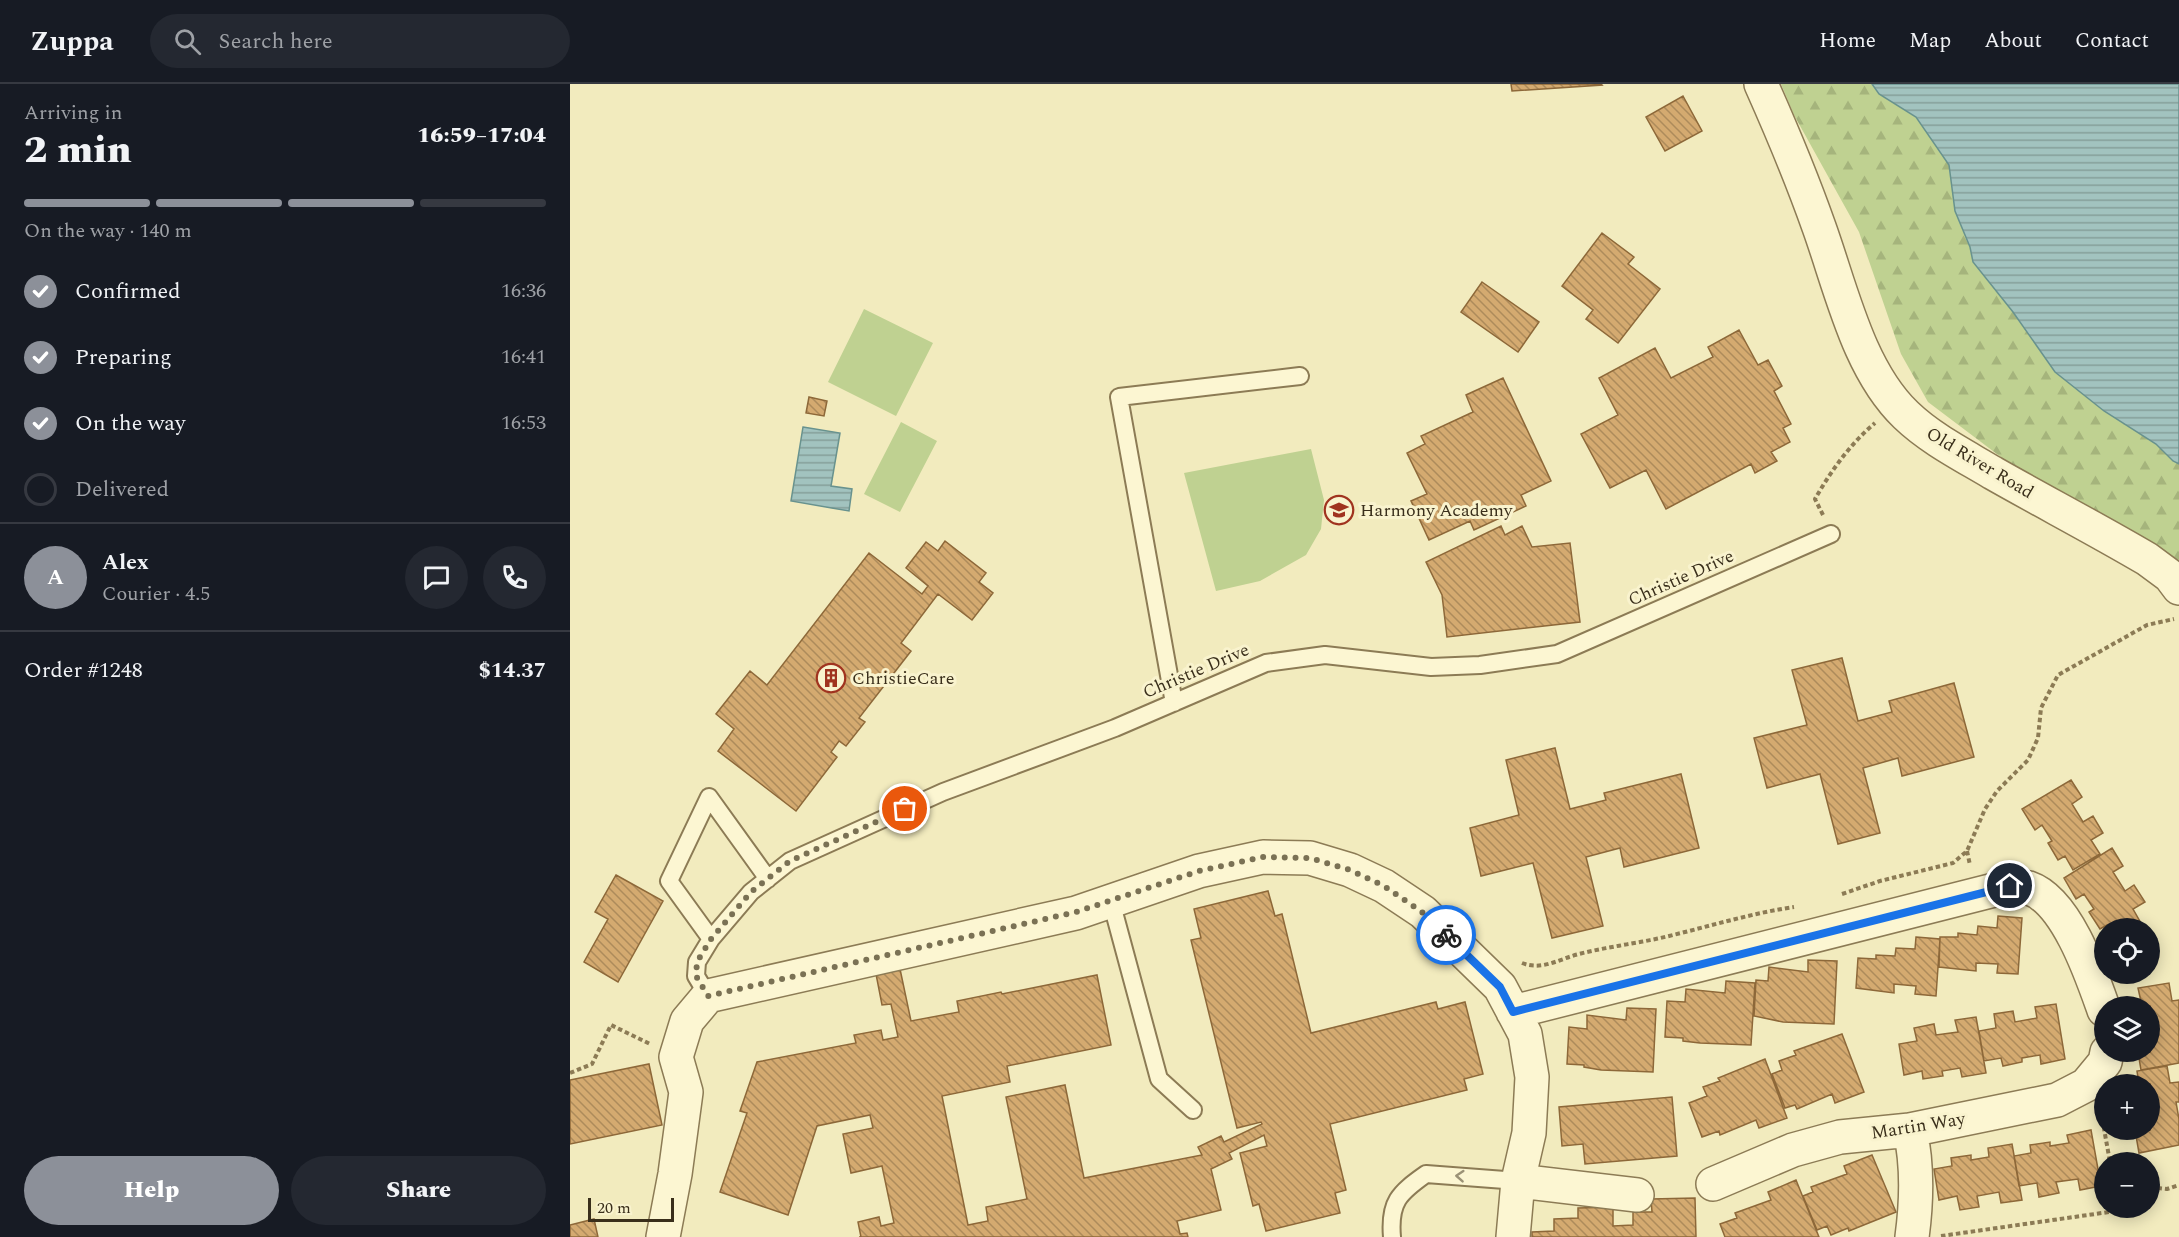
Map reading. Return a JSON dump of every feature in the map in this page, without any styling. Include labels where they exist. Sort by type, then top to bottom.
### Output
[{"type":"street","name":"Old River Road","points":[[1761,84],[1814,214],[1858,341],[1878,380],[1896,405],[1906,416],[1945,445],[2147,559],[2170,576],[2179,588]]},
{"type":"street","points":[[663,1237],[675,1174],[686,1092],[676,1057],[687,1021],[708,996],[1076,912],[1199,871],[1263,857],[1310,858],[1350,870],[1384,886],[1422,912],[1500,987],[1525,1034],[1532,1077],[1529,1133],[1518,1181],[1513,1237]]},
{"type":"street","points":[[1513,1012],[2010,886],[2030,888],[2048,900],[2068,927],[2086,961],[2099,996]]},
{"type":"street","name":"Martin Way","points":[[1713,1184],[1793,1150],[1831,1139],[1910,1130],[2057,1100],[2086,1085],[2105,1062]]},
{"type":"street","points":[[1910,1130],[1916,1155],[1917,1190],[1926,1236]]},
{"type":"street","points":[[1518,1181],[1637,1195]]},
{"type":"lane","points":[[1174,703],[1119,397],[1300,376]]},
{"type":"lane","name":"Christie Drive","points":[[708,996],[696,976],[697,962],[711,939],[751,892],[790,861],[943,792],[1115,728],[1266,663],[1325,655],[1431,667],[1480,665],[1557,654],[1831,534]]},
{"type":"lane","points":[[711,939],[669,880],[709,797],[768,879]]},
{"type":"lane","points":[[1111,901],[1159,1079],[1193,1110]]},
{"type":"lane","points":[[1392,1237],[1390,1219],[1395,1202],[1405,1190],[1426,1174],[1518,1181]]},
{"type":"path","points":[[1831,534],[1815,499],[1829,475],[1860,435],[1896,405]]},
{"type":"path","points":[[1837,896],[1880,881],[1953,863],[1966,852],[1985,809],[1997,791],[2028,760],[2038,738],[2041,708],[2058,675],[2147,625],[2179,618]]},
{"type":"path","points":[[1531,967],[1549,964],[1579,954],[1673,935],[1760,912],[1802,905]]},
{"type":"path","points":[[570,1073],[592,1064],[611,1025],[676,1057]]},
{"type":"path","points":[[2086,1085],[2101,1112],[2108,1152]]},
{"type":"path","points":[[2160,1188],[2168,1189],[2179,1185]]},
{"type":"path","points":[[1926,1236],[2094,1214]]},
{"type":"green space","points":[[1781,84],[1872,84],[1879,94],[1916,117],[1949,165],[1955,211],[1970,247],[1973,262],[2013,312],[2055,372],[2104,411],[2156,444],[2179,464],[2179,568],[2144,540],[2107,517],[2026,476],[1928,402],[1901,354],[1859,232],[1794,115]]},
{"type":"green space","points":[[864,309],[933,343],[896,416],[828,382]]},
{"type":"green space","points":[[901,422],[937,441],[900,512],[864,494]]},
{"type":"green space","points":[[1311,449],[1324,500],[1321,529],[1306,555],[1260,581],[1216,591],[1184,473]]},
{"type":"water","points":[[1872,84],[2179,84],[2179,464],[2156,444],[2104,411],[2055,372],[2013,312],[1973,262],[1970,247],[1955,211],[1949,165],[1916,117],[1879,94]]},
{"type":"water","points":[[803,427],[840,433],[831,486],[852,489],[849,511],[791,501]]},
{"type":"building","points":[[1511,84],[1601,84],[1602,85],[1512,91]]},
{"type":"building","points":[[1683,96],[1702,131],[1665,151],[1646,117]]},
{"type":"building","points":[[1602,233],[1634,257],[1628,264],[1660,289],[1618,343],[1586,319],[1593,310],[1562,286]]},
{"type":"building","points":[[1482,282],[1539,322],[1518,352],[1461,312]]},
{"type":"building","points":[[1739,330],[1758,365],[1768,360],[1782,386],[1774,391],[1791,424],[1783,428],[1790,442],[1771,452],[1777,461],[1755,473],[1751,464],[1666,509],[1646,470],[1610,488],[1581,434],[1618,415],[1599,378],[1655,348],[1671,378],[1713,357],[1708,347]]},
{"type":"building","points":[[1503,378],[1551,481],[1521,495],[1526,506],[1474,530],[1470,521],[1429,540],[1411,501],[1427,494],[1407,453],[1425,444],[1421,436],[1473,412],[1466,395]]},
{"type":"building","points":[[809,397],[827,401],[824,416],[806,413]]},
{"type":"building","points":[[1501,526],[1505,535],[1522,526],[1532,547],[1570,543],[1580,622],[1447,637],[1442,595],[1426,562]]},
{"type":"building","name":"ChristieCare","points":[[945,541],[986,573],[979,582],[993,593],[972,620],[938,594],[901,643],[911,651],[859,718],[865,722],[846,746],[839,741],[831,752],[837,757],[796,811],[718,751],[734,729],[716,714],[750,671],[767,685],[869,553],[922,594],[928,586],[906,568],[926,542],[938,551]]},
{"type":"building","points":[[1842,658],[1858,721],[1892,712],[1889,701],[1954,683],[1974,757],[1902,776],[1898,758],[1863,768],[1880,833],[1838,844],[1820,774],[1767,788],[1754,738],[1807,725],[1792,670]]},
{"type":"building","points":[[1555,748],[1570,809],[1606,800],[1604,793],[1681,774],[1699,848],[1624,867],[1620,848],[1586,857],[1603,926],[1552,938],[1533,863],[1481,876],[1470,828],[1519,815],[1506,760]]},
{"type":"building","points":[[2071,780],[2082,797],[2072,804],[2083,822],[2093,816],[2103,833],[2091,840],[2100,854],[2073,870],[2065,856],[2058,860],[2048,843],[2052,841],[2042,825],[2035,830],[2022,809]]},
{"type":"building","points":[[2112,848],[2123,866],[2113,872],[2125,891],[2134,885],[2145,902],[2133,909],[2138,918],[2094,920],[2089,912],[2094,909],[2084,894],[2076,899],[2064,878]]},
{"type":"building","points":[[616,875],[663,901],[618,982],[584,962],[608,919],[595,912]]},
{"type":"building","points":[[1268,891],[1275,916],[1282,914],[1311,1033],[1436,1002],[1438,1009],[1465,1002],[1483,1074],[1464,1079],[1467,1090],[1330,1124],[1346,1190],[1335,1193],[1340,1213],[1266,1231],[1259,1204],[1253,1206],[1240,1153],[1267,1146],[1264,1135],[1229,1153],[1232,1159],[1211,1169],[1221,1210],[1177,1221],[1180,1234],[1187,1233],[1188,1237],[861,1237],[858,1222],[879,1217],[881,1226],[894,1223],[882,1166],[851,1173],[843,1134],[873,1128],[870,1115],[817,1126],[788,1215],[720,1192],[747,1113],[740,1111],[757,1062],[856,1043],[854,1035],[881,1030],[883,1040],[898,1037],[891,1004],[882,1005],[876,974],[900,969],[911,1021],[959,1012],[957,1001],[1097,975],[1111,1045],[1007,1066],[1010,1082],[942,1096],[968,1225],[988,1221],[986,1207],[1027,1199],[1006,1097],[1065,1085],[1084,1178],[1202,1155],[1198,1147],[1221,1136],[1224,1142],[1262,1124],[1261,1122],[1237,1128],[1191,940],[1201,938],[1194,909]]},
{"type":"building","points":[[1998,916],[2022,918],[2018,974],[1997,973],[1998,964],[1976,963],[1976,971],[1939,967],[1940,937],[1958,937],[1958,933],[1977,935],[1978,926],[1997,928]]},
{"type":"building","points":[[1916,937],[1940,939],[1936,996],[1915,994],[1916,986],[1894,984],[1894,993],[1856,988],[1858,958],[1876,959],[1876,955],[1895,956],[1896,948],[1915,949]]},
{"type":"building","points":[[1808,960],[1837,961],[1834,1024],[1783,1022],[1754,1016],[1756,980],[1768,981],[1769,967],[1808,972]]},
{"type":"building","points":[[1726,981],[1755,983],[1751,1045],[1700,1043],[1683,1041],[1683,1038],[1665,1037],[1667,1001],[1685,1002],[1686,989],[1725,993]]},
{"type":"building","points":[[2169,983],[2172,1001],[2179,1000],[2179,1063],[2141,1070],[2140,1062],[2160,1062],[2160,996],[2140,996],[2138,988]]},
{"type":"building","points":[[2056,1004],[2065,1059],[2041,1064],[2040,1055],[2022,1058],[2022,1062],[2003,1066],[2001,1058],[1984,1061],[1979,1031],[1996,1028],[1994,1014],[2013,1011],[2015,1022],[2037,1018],[2035,1007]]},
{"type":"building","points":[[1627,1008],[1656,1009],[1653,1072],[1601,1070],[1584,1067],[1584,1065],[1567,1064],[1569,1027],[1587,1029],[1587,1015],[1626,1020]]},
{"type":"building","points":[[1976,1017],[1986,1073],[1962,1077],[1960,1068],[1942,1071],[1943,1076],[1923,1079],[1922,1071],[1904,1075],[1899,1044],[1917,1041],[1914,1028],[1934,1024],[1936,1035],[1958,1032],[1955,1020]]},
{"type":"building","points":[[1842,1034],[1864,1092],[1835,1103],[1832,1094],[1797,1109],[1795,1105],[1785,1108],[1772,1074],[1782,1070],[1779,1061],[1796,1055],[1794,1051]]},
{"type":"building","points":[[1765,1059],[1787,1118],[1759,1128],[1756,1120],[1720,1135],[1719,1131],[1702,1137],[1689,1103],[1707,1096],[1703,1087],[1720,1081],[1718,1078]]},
{"type":"building","points":[[649,1064],[662,1125],[570,1144],[570,1080]]},
{"type":"building","points":[[2167,1066],[2170,1083],[2179,1082],[2179,1102],[2176,1102],[2179,1119],[2179,1145],[2139,1152],[2137,1140],[2160,1140],[2160,1074],[2137,1074],[2137,1071]]},
{"type":"building","points":[[1672,1097],[1677,1156],[1585,1164],[1583,1144],[1562,1146],[1559,1107]]},
{"type":"building","points":[[2091,1130],[2095,1152],[2094,1187],[2080,1190],[2078,1179],[2056,1182],[2059,1193],[2039,1197],[2037,1183],[2019,1186],[2014,1156],[2031,1153],[2030,1145],[2050,1142],[2050,1146],[2069,1143],[2067,1135]]},
{"type":"building","points":[[2012,1144],[2022,1200],[2001,1203],[1999,1192],[1977,1196],[1979,1207],[1960,1210],[1957,1196],[1939,1200],[1934,1169],[1952,1166],[1951,1158],[1971,1155],[1971,1160],[1989,1157],[1988,1148]]},
{"type":"building","points":[[1872,1155],[1896,1212],[1849,1231],[1848,1228],[1831,1235],[1827,1226],[1817,1230],[1803,1196],[1813,1192],[1811,1187],[1847,1174],[1844,1166]]},
{"type":"building","points":[[1796,1180],[1819,1237],[1725,1237],[1720,1224],[1737,1218],[1735,1213],[1771,1200],[1768,1192]]},
{"type":"building","points":[[1695,1198],[1696,1237],[1532,1237],[1532,1232],[1554,1231],[1554,1219],[1578,1218],[1578,1208],[1613,1207],[1613,1226],[1633,1225],[1633,1212],[1652,1212],[1651,1199]]},
{"type":"building","points":[[594,1219],[598,1237],[570,1237],[570,1225]]},
{"type":"way so far","points":[[905,809],[790,861],[751,892],[711,939],[697,962],[696,976],[708,996],[1076,912],[1199,871],[1263,857],[1310,858],[1350,870],[1384,886],[1422,912],[1446,935]]},
{"type":"place","name":"Harmony Academy","points":[[1339,510]]},
{"type":"place","name":"ChristieCare","points":[[831,678]]},
{"type":"route","points":[[1446,935],[1500,987],[1513,1012],[2010,886]]}]
